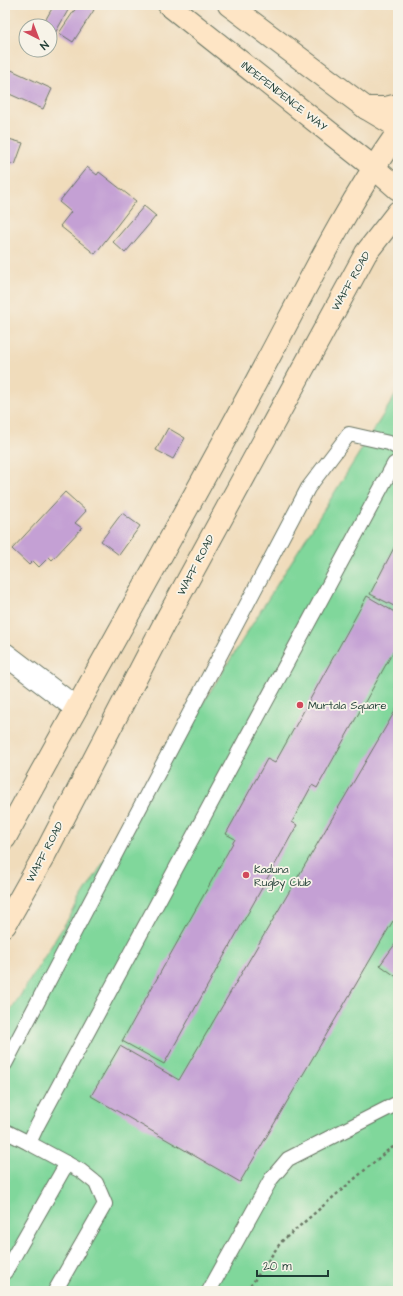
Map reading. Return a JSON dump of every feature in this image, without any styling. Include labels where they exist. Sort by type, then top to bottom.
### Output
[{"type":"street","name":"INDEPENDENCE WAY","points":[[169,5],[373,167],[398,189]]},
{"type":"street","points":[[229,5],[366,108],[398,127]]},
{"type":"street","points":[[366,108],[386,108],[398,105]]},
{"type":"street","points":[[5,838],[245,404],[340,226],[373,167],[398,132]]},
{"type":"street","points":[[340,226],[353,190],[354,164],[342,143]]},
{"type":"street","name":"WAFF ROAD","points":[[5,926],[45,854],[172,610],[366,254],[398,212]]},
{"type":"street","points":[[366,254],[398,237]]},
{"type":"street","points":[[5,654],[76,708]]},
{"type":"lane","points":[[5,1064],[308,488],[349,434],[389,443],[398,448]]},
{"type":"lane","points":[[29,1143],[40,1119],[394,464],[398,462]]},
{"type":"lane","points":[[209,1291],[271,1179],[288,1159],[398,1103]]},
{"type":"lane","points":[[5,1131],[81,1171],[96,1183],[105,1204],[55,1291]]},
{"type":"lane","points":[[5,1272],[67,1163]]},
{"type":"path","points":[[248,1291],[281,1242],[387,1151],[398,1144]]},
{"type":"green space","name":"Murtala Square","points":[[398,391],[398,1291],[5,1291],[5,1020]]},
{"type":"building","points":[[54,5],[71,5],[58,28],[58,18],[47,18]]},
{"type":"building","points":[[78,5],[86,5],[94,10],[73,42],[59,33]]},
{"type":"building","points":[[5,67],[52,89],[43,109],[5,92]]},
{"type":"building","points":[[5,138],[23,143],[15,165],[5,162]]},
{"type":"building","points":[[87,167],[97,175],[99,172],[136,201],[95,254],[60,226],[71,212],[59,202]]},
{"type":"building","points":[[144,206],[156,216],[125,253],[113,242]]},
{"type":"building","points":[[168,428],[185,438],[173,459],[156,450]]},
{"type":"building","points":[[65,492],[86,511],[75,523],[82,528],[52,560],[49,557],[39,567],[33,561],[29,565],[12,549]]},
{"type":"building","points":[[122,513],[140,526],[119,555],[101,541]]},
{"type":"building","points":[[398,540],[398,608],[370,594]]},
{"type":"building","points":[[367,596],[398,614],[398,643],[317,788],[312,785],[292,822],[297,825],[164,1064],[122,1041],[235,839],[226,834],[267,759],[275,763]]},
{"type":"building","points":[[398,706],[398,924],[393,921],[240,1182],[91,1096],[120,1046],[179,1080]]},
{"type":"building","points":[[398,940],[398,978],[380,965]]},
{"type":"place","name":"Murtala Square","points":[[300,705]]},
{"type":"place","name":"Kaduna Rugby Club","points":[[246,875]]}]
